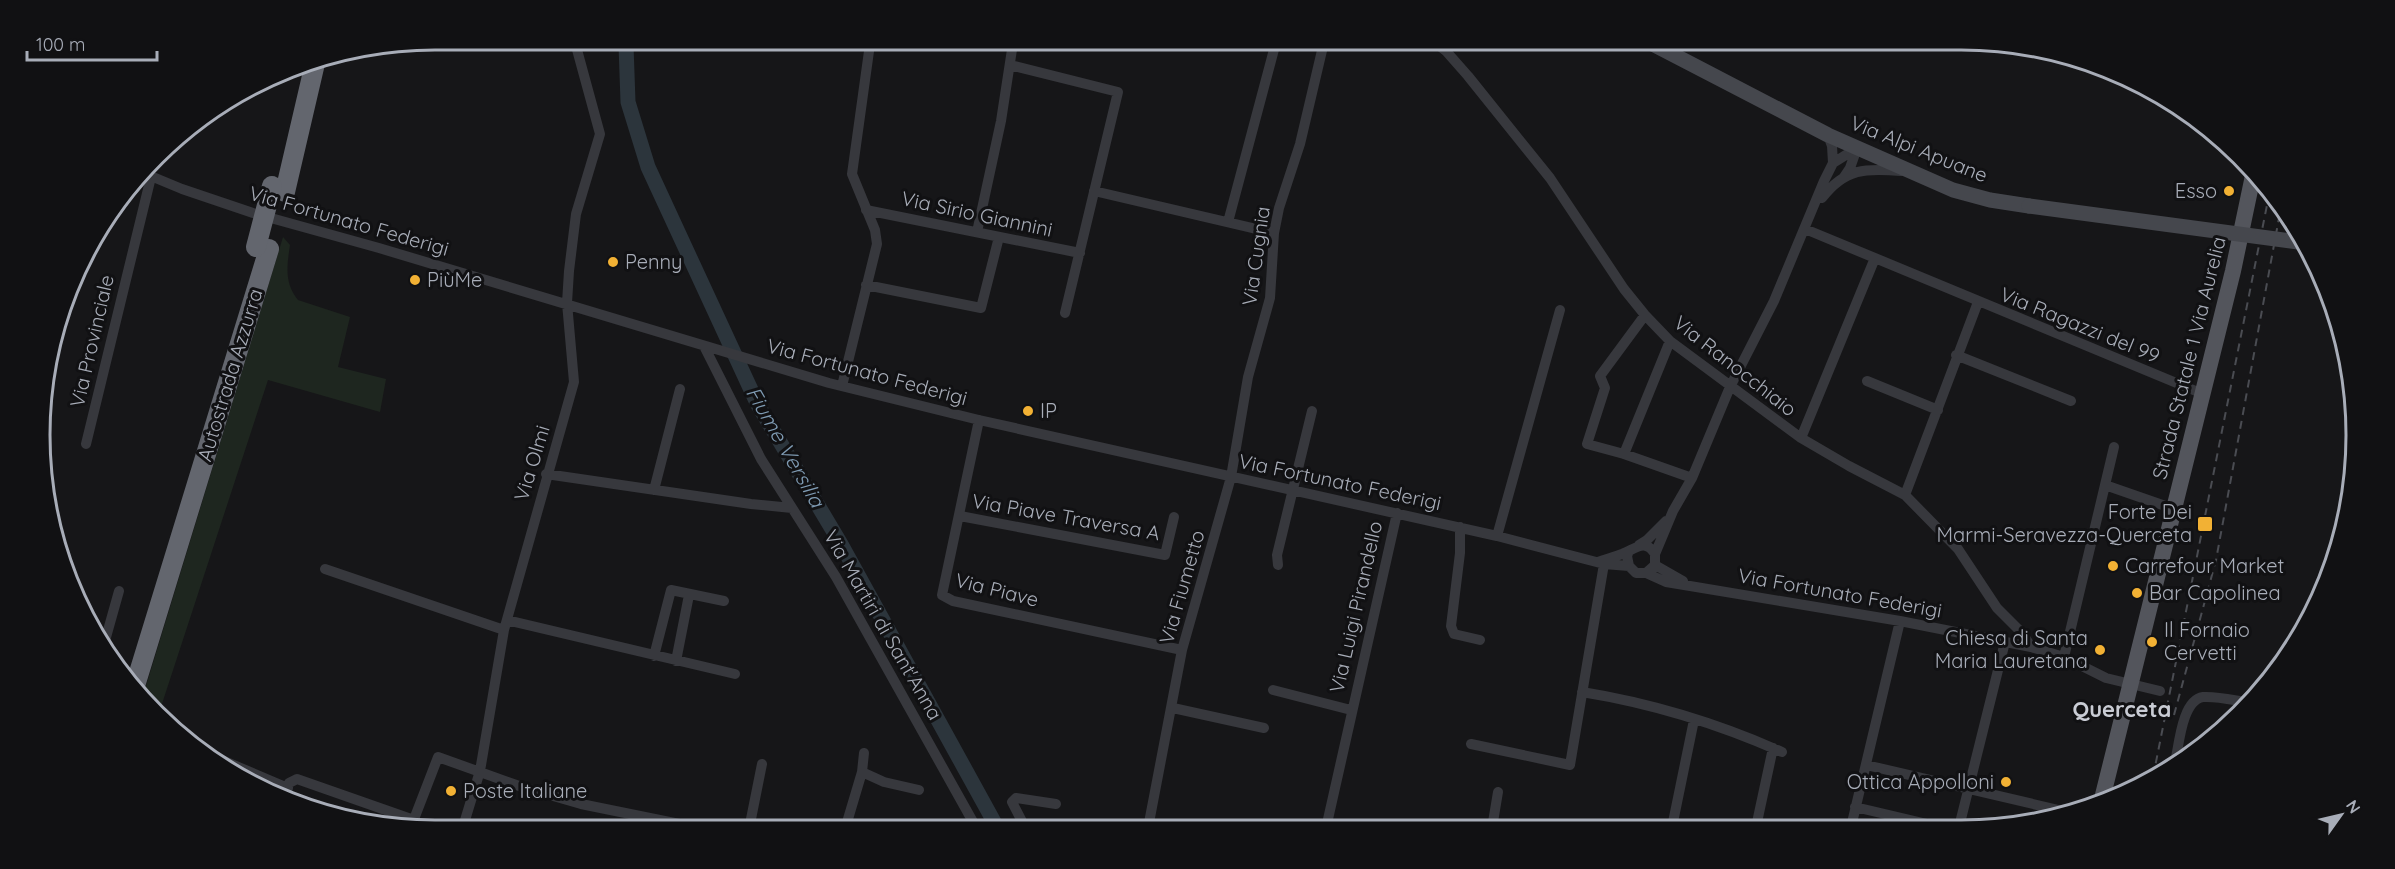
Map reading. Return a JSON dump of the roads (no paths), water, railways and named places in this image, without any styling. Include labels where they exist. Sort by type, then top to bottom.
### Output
[{"type":"highway","name":"Autostrada Azzurra","points":[[137,678],[313,69]]},
{"type":"highway","name":"Autostrada Azzurra","points":[[278,189],[300,74]]},
{"type":"highway","name":"Autostrada Azzurra","points":[[127,666],[262,248]]},
{"type":"main road","name":"Via Alpi Apuane","points":[[1663,50],[1828,135],[1953,190],[1990,200],[2029,206],[2294,241]]},
{"type":"main road","name":"Strada Statale 1 Via Aurelia","points":[[2104,792],[2203,394],[2251,183]]},
{"type":"street","name":"Via Olmi","points":[[465,820],[480,771],[505,625],[546,474],[574,382],[567,303],[576,214],[600,134],[577,50]]},
{"type":"street","points":[[842,386],[877,244],[874,230],[852,174],[869,50]]},
{"type":"street","points":[[977,232],[1001,121],[1012,50]]},
{"type":"street","points":[[1228,222],[1274,50]]},
{"type":"street","name":"Via Cugnia","points":[[1231,477],[1248,377],[1270,298],[1274,232],[1278,208],[1300,144],[1322,50]]},
{"type":"street","name":"Via Ranocchiaio","points":[[1445,50],[1550,178],[1624,289],[1670,341],[1801,438],[1905,495],[1958,549],[1997,608],[2023,634],[2031,647]]},
{"type":"street","points":[[1010,65],[1118,92],[1065,313]]},
{"type":"street","points":[[1673,511],[1658,530],[1627,556],[1629,566],[1636,573],[1652,564],[1673,511],[1692,478],[1730,387],[1774,301],[1833,163],[1828,135]]},
{"type":"street","points":[[1833,163],[1857,148]]},
{"type":"street","points":[[1844,177],[1857,148]]},
{"type":"street","points":[[1814,208],[1829,188],[1844,177],[1871,168],[1912,172]]},
{"type":"street","name":"Via Fortunato Federigi","points":[[150,175],[253,213],[567,303],[716,350],[842,386],[979,420],[1460,527],[1600,563],[1629,566]]},
{"type":"street","name":"Via Provinciale","points":[[86,444],[144,182]]},
{"type":"street","points":[[1094,191],[1274,232]]},
{"type":"street","name":"Via Sirio Giannini","points":[[866,210],[1080,253]]},
{"type":"street","name":"Via Ragazzi del 99","points":[[1805,229],[2203,394]]},
{"type":"street","points":[[866,285],[981,308],[999,237]]},
{"type":"street","points":[[1801,438],[1875,258]]},
{"type":"street","name":"Via Ragazzi del 99","points":[[1905,495],[1938,410],[1956,355],[1978,302]]},
{"type":"street","points":[[1497,536],[1560,310]]},
{"type":"street","points":[[1645,315],[1600,376],[1605,388],[1587,444],[1624,454],[1692,478]]},
{"type":"street","points":[[1624,454],[1670,341]]},
{"type":"street","name":"Via Martiri di Sant'Anna","points":[[704,346],[761,459],[836,576],[972,820]]},
{"type":"street","points":[[1956,355],[2071,401]]},
{"type":"street","points":[[1867,381],[1938,410]]},
{"type":"street","points":[[654,490],[680,389]]},
{"type":"street","points":[[1278,565],[1277,555],[1312,411]]},
{"type":"street","name":"Via Piave","points":[[979,420],[942,595],[952,601],[1182,650]]},
{"type":"street","points":[[2064,657],[2114,447]]},
{"type":"street","points":[[546,474],[792,508]]},
{"type":"street","name":"Via Fiumetto","points":[[1150,820],[1173,708],[1182,650],[1231,477]]},
{"type":"street","points":[[2105,484],[2174,509]]},
{"type":"street","name":"Via Luigi Pirandello","points":[[1328,820],[1397,513]]},
{"type":"street","name":"Via Piave Traversa A","points":[[960,516],[1165,555],[1174,518]]},
{"type":"street","points":[[1460,527],[1460,553],[1450,626],[1454,634],[1480,640]]},
{"type":"street","points":[[1471,744],[1570,765],[1600,563],[1634,548],[1648,547],[1652,564]]},
{"type":"street","name":"Via Fortunato Federigi","points":[[1652,564],[1688,584],[1756,598],[1900,621],[2031,647],[2064,657],[2106,678],[2160,692]]},
{"type":"street","points":[[325,569],[505,625],[735,674]]},
{"type":"street","points":[[654,656],[671,590],[689,596],[724,601]]},
{"type":"street","points":[[106,636],[119,591]]},
{"type":"street","points":[[676,661],[689,596]]},
{"type":"street","points":[[1853,820],[1900,621]]},
{"type":"street","points":[[1961,820],[2005,642]]},
{"type":"street","name":"Via Luigi Pirandello","points":[[1273,690],[1351,710]]},
{"type":"street","points":[[1582,692],[1637,703],[1694,720],[1778,750],[1758,820]]},
{"type":"street","points":[[2178,752],[2190,705],[2195,699],[2203,697],[2238,701]]},
{"type":"street","points":[[1173,708],[1264,728]]},
{"type":"street","points":[[1673,820],[1694,720]]},
{"type":"street","points":[[848,820],[862,772],[864,753]]},
{"type":"street","points":[[415,819],[438,757],[522,787],[581,804],[660,820]]},
{"type":"street","points":[[750,820],[762,764]]},
{"type":"street","points":[[1866,765],[2051,808]]},
{"type":"street","points":[[862,772],[884,782],[919,790]]},
{"type":"street","points":[[288,790],[290,783],[297,779],[396,817]]},
{"type":"street","points":[[1493,820],[1498,792]]},
{"type":"street","points":[[1021,820],[1012,802],[1016,798],[1056,804]]},
{"type":"street","points":[[1856,807],[1911,820]]},
{"type":"waterway","name":"Fiume Versilia","points":[[626,50],[628,102],[648,167],[758,405],[841,544],[993,820]]},
{"type":"railway","points":[[2155,767],[2268,202]]},
{"type":"railway","points":[[2174,715],[2216,560],[2279,218]]},
{"type":"place","name":"Esso","points":[[2229,191]]},
{"type":"place","name":"Penny","points":[[613,262]]},
{"type":"place","name":"PiùMe","points":[[415,280]]},
{"type":"place","name":"IP","points":[[1028,411]]},
{"type":"place","name":"Forte Dei Marmi-Seravezza-Querceta","points":[[2205,524]]},
{"type":"place","name":"Carrefour Market","points":[[2113,566]]},
{"type":"place","name":"Bar Capolinea","points":[[2137,593]]},
{"type":"place","name":"Il Fornaio Cervetti","points":[[2152,642]]},
{"type":"place","name":"Chiesa di Santa Maria Lauretana","points":[[2100,650]]},
{"type":"place","name":"Ottica Appolloni","points":[[2006,782]]},
{"type":"place","name":"Poste Italiane","points":[[451,791]]},
{"type":"district","name":"Querceta","points":[[2122,709]]}]
